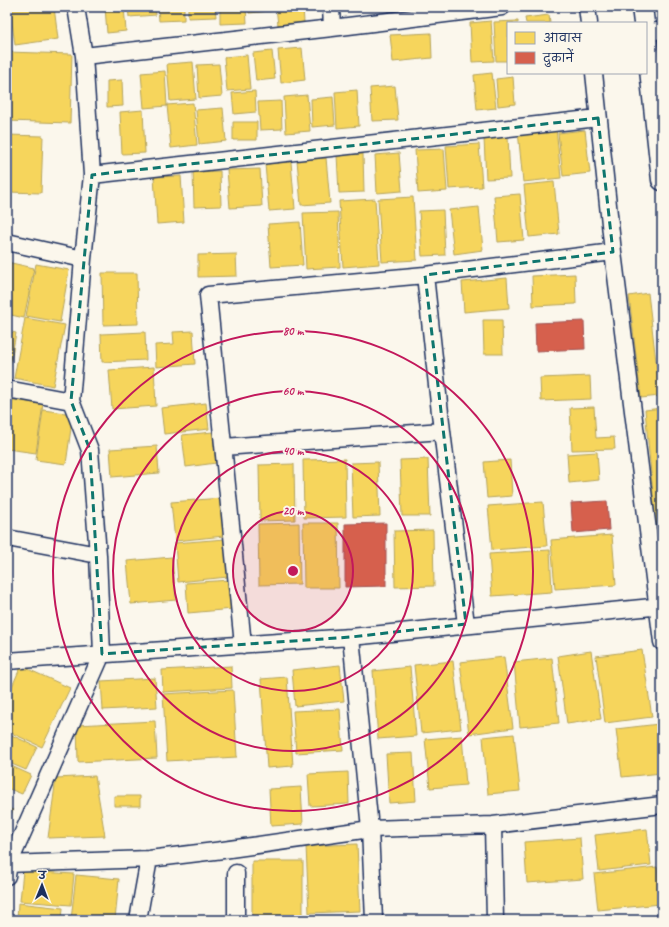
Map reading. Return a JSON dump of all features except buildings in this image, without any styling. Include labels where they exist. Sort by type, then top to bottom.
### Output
[{"type":"street","points":[[76,7],[84,56],[92,175],[71,400],[90,450],[98,555],[102,654],[8,868],[148,859],[370,829],[493,825],[662,805]]},
{"type":"street","points":[[330,7],[332,28]]},
{"type":"street","points":[[84,56],[332,28],[452,10],[502,7]]},
{"type":"street","points":[[587,7],[589,22]]},
{"type":"street","points":[[642,7],[644,22]]},
{"type":"street","points":[[647,33],[662,30]]},
{"type":"street","points":[[647,42],[662,180]]},
{"type":"street","points":[[594,74],[613,252],[660,606],[662,642]]},
{"type":"street","points":[[92,175],[598,118]]},
{"type":"street","points":[[7,242],[83,259]]},
{"type":"street","points":[[243,645],[208,295],[425,275],[613,252]]},
{"type":"street","points":[[425,275],[442,431],[466,624]]},
{"type":"street","points":[[7,389],[71,400]]},
{"type":"street","points":[[224,447],[442,431]]},
{"type":"street","points":[[7,538],[98,555]]},
{"type":"street","points":[[7,661],[351,637],[466,624],[660,606]]},
{"type":"street","points":[[351,637],[370,829],[374,920]]},
{"type":"street","points":[[493,825],[495,920]]},
{"type":"street","points":[[138,920],[148,859]]},
{"type":"street","points":[[236,873],[236,920]]},
{"type":"highlighted area","points":[[598,118],[613,252],[425,275],[466,624],[351,637],[102,654],[90,450],[71,401],[92,175]]}]
